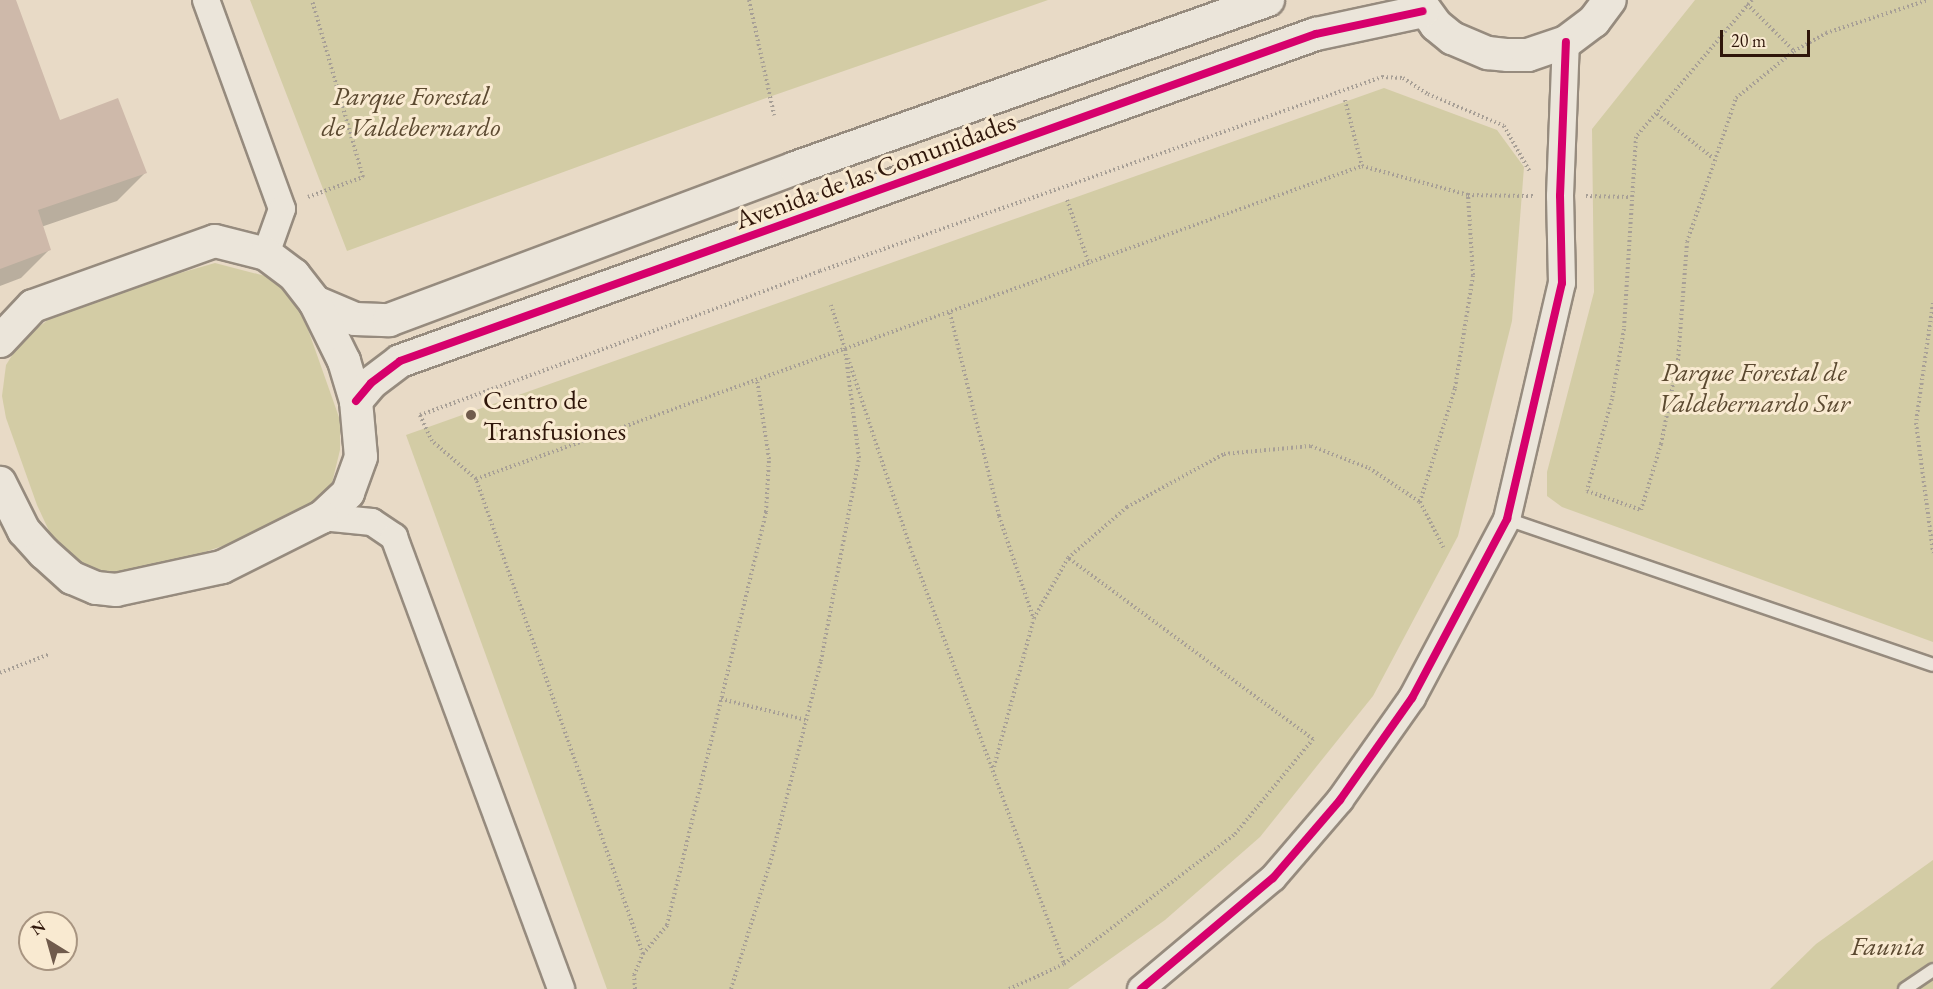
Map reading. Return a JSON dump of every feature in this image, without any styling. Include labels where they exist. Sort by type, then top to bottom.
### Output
[{"type":"street","points":[[206,0],[282,209],[266,254]]},
{"type":"street","name":"Avenida de las Comunidades","points":[[315,302],[355,319],[388,320],[795,168],[1268,0]]},
{"type":"street","points":[[1420,5],[1452,38],[1488,53],[1528,54],[1566,42],[1594,21],[1610,0]]},
{"type":"street","name":"Avenida de las Comunidades","points":[[356,401],[371,383],[400,361],[1316,34],[1420,5]]},
{"type":"street","points":[[1141,989],[1273,878],[1340,800],[1412,698],[1507,519],[1562,283],[1560,196],[1566,42]]},
{"type":"street","points":[[0,341],[33,306],[215,241],[266,254],[294,275],[315,302],[344,361],[356,401],[361,457],[348,493],[322,517],[222,567],[116,590],[96,588],[72,578],[12,527],[0,483]]},
{"type":"street","points":[[322,517],[372,522],[394,537],[561,989]]},
{"type":"lane","points":[[1507,519],[1933,665]]},
{"type":"lane","points":[[1905,989],[1933,970]]},
{"type":"path","points":[[307,197],[363,177],[312,0]]},
{"type":"path","points":[[749,0],[774,114]]},
{"type":"path","points":[[1752,0],[1636,138],[1624,329],[1612,399],[1587,491],[1641,510],[1661,444],[1678,360],[1688,242],[1713,158],[1736,98],[1794,51],[1826,33],[1928,0]]},
{"type":"path","points":[[1747,4],[1794,51]]},
{"type":"path","points":[[643,954],[476,479],[432,441],[420,415],[820,271],[1382,77],[1403,78],[1428,94],[1504,126],[1530,168],[1530,177]]},
{"type":"path","points":[[1345,100],[1362,166]]},
{"type":"path","points":[[1657,114],[1713,158]]},
{"type":"path","points":[[476,479],[1362,166],[1468,195],[1473,274],[1455,388],[1420,502]]},
{"type":"path","points":[[1530,187],[1530,196]]},
{"type":"path","points":[[1067,201],[1089,264]]},
{"type":"path","points":[[1933,303],[1916,423],[1933,553]]},
{"type":"path","points":[[831,305],[910,547],[994,766],[1064,964]]},
{"type":"path","points":[[950,313],[999,516],[1034,618]]},
{"type":"path","points":[[1927,338],[1933,333]]},
{"type":"path","points":[[731,989],[771,860],[806,720],[859,458],[845,349]]},
{"type":"path","points":[[635,989],[634,975],[643,954],[668,925],[766,512],[769,459],[758,380]]},
{"type":"path","points":[[994,766],[1034,618],[1068,558],[1127,507],[1224,454],[1311,446],[1369,468],[1420,502],[1443,547]]},
{"type":"path","points":[[1009,989],[1064,964],[1235,834],[1313,739],[1068,558]]},
{"type":"path","points":[[0,673],[50,654]]},
{"type":"path","points":[[722,699],[806,720]]},
{"type":"green space","name":"Parque Forestal de Valdebernardo","points":[[250,0],[1048,0],[769,97],[347,251]]},
{"type":"green space","name":"Parque Forestal de Valdebernardo Sur","points":[[1695,0],[1933,0],[1933,642],[1562,507],[1547,496],[1547,472],[1594,292],[1592,129]]},
{"type":"green space","points":[[1384,88],[1497,130],[1524,167],[1512,321],[1458,536],[1373,696],[1260,837],[1165,920],[1068,989],[607,989],[406,435]]},
{"type":"green space","points":[[215,263],[269,277],[292,296],[305,321],[340,420],[340,450],[332,483],[312,507],[279,527],[133,576],[96,572],[57,548],[37,505],[6,418],[2,396],[6,365],[21,341],[49,319],[114,292]]},
{"type":"green space","name":"Faunia","points":[[1933,860],[1933,989],[1770,989],[1816,944]]},
{"type":"building","points":[[0,0],[16,0],[60,120],[118,98],[147,173],[38,210],[51,250],[0,269]]},
{"type":"cycle path","points":[[356,401],[371,383],[400,361],[1316,34],[1423,11]]},
{"type":"cycle path","points":[[1141,989],[1273,878],[1340,800],[1412,698],[1507,519],[1562,283],[1560,196],[1566,42]]},
{"type":"place","name":"Centro de Transfusiones","points":[[471,415]]}]
